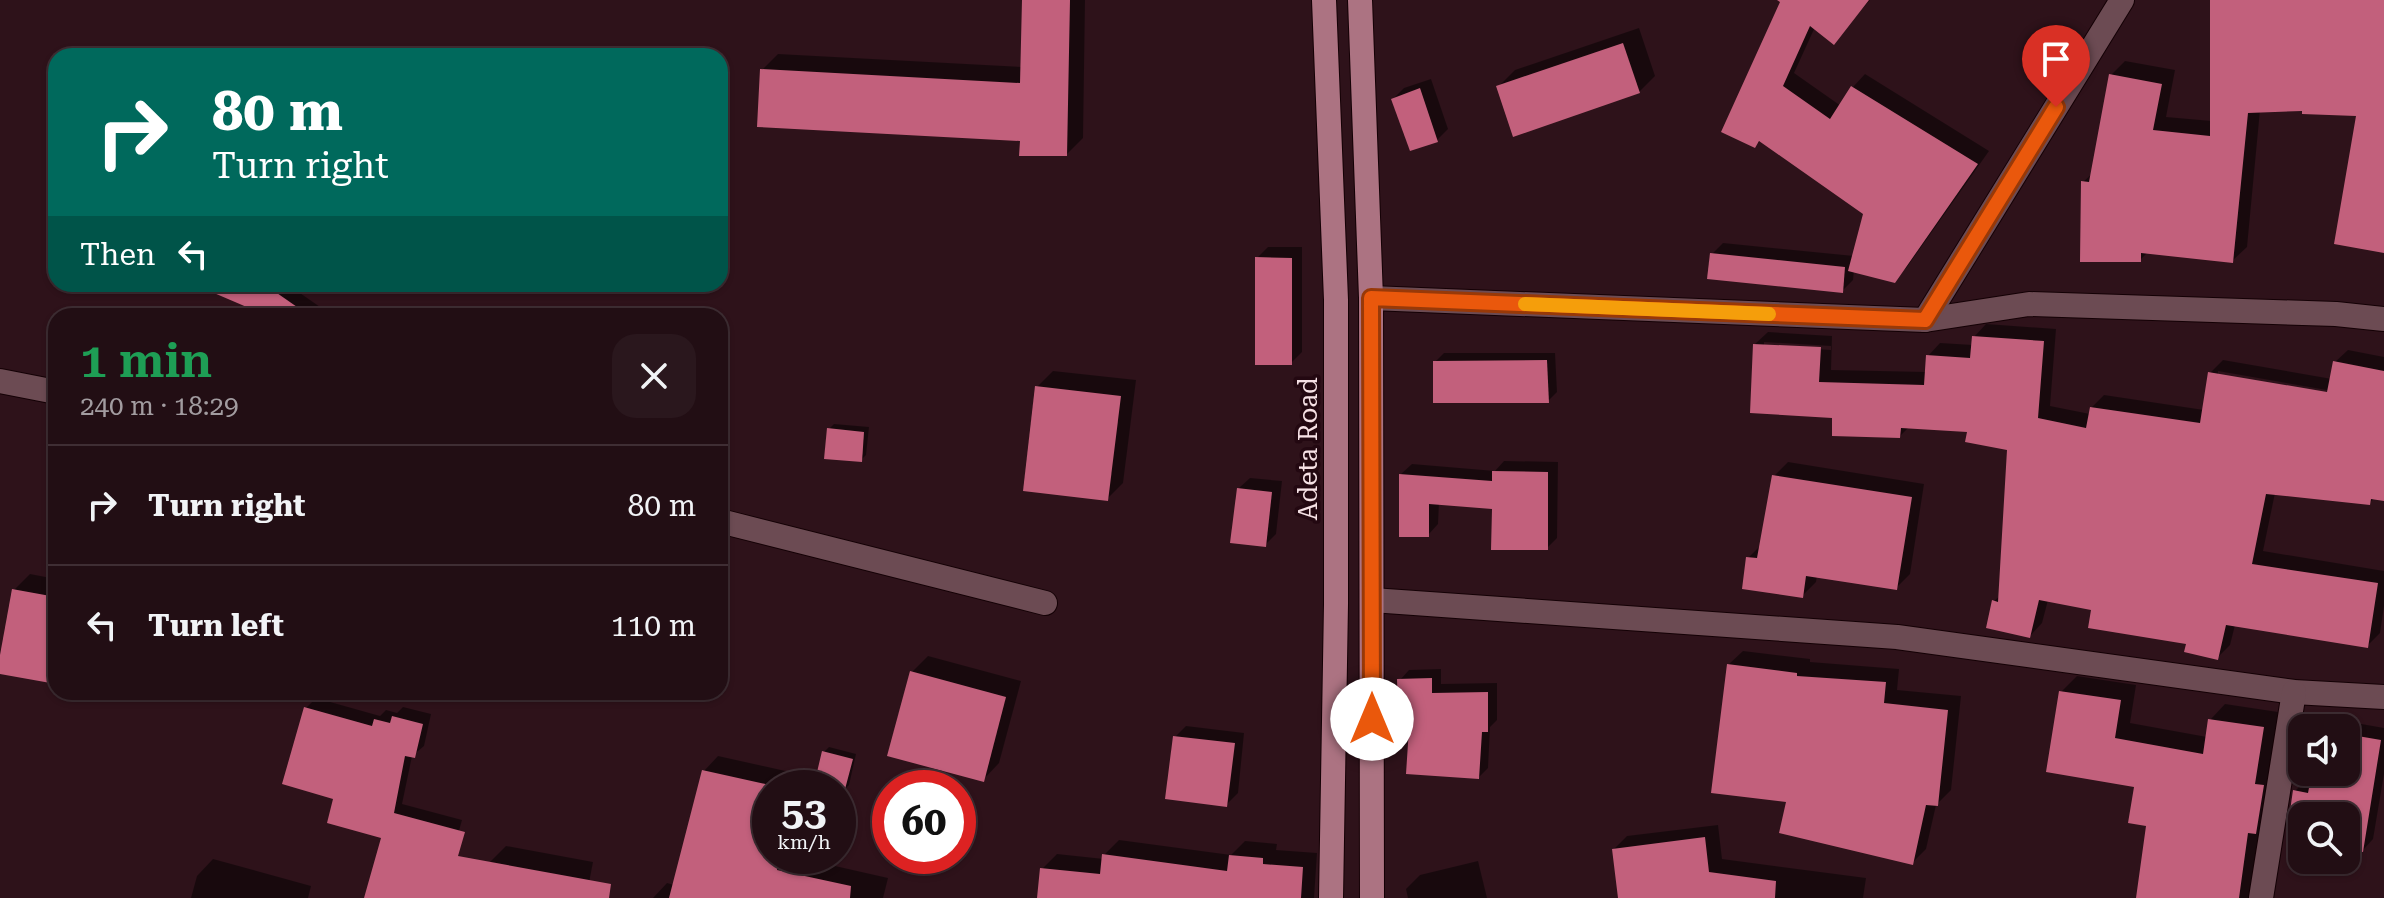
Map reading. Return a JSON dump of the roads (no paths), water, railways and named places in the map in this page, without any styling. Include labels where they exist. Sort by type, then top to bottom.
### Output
[{"type":"main road","name":"Adeta Road","points":[[1324,0],[1336,300],[1336,604],[1331,898]]},
{"type":"main road","points":[[1360,0],[1371,298],[1372,898]]},
{"type":"street","points":[[1925,320],[2122,0]]},
{"type":"street","points":[[1371,298],[1925,320],[2029,304],[2336,314],[2384,319]]},
{"type":"street","points":[[0,381],[48,390]]},
{"type":"street","points":[[728,523],[1045,603]]},
{"type":"street","points":[[1372,600],[1897,637],[2294,692],[2384,697]]},
{"type":"street","points":[[2261,898],[2294,692]]}]
